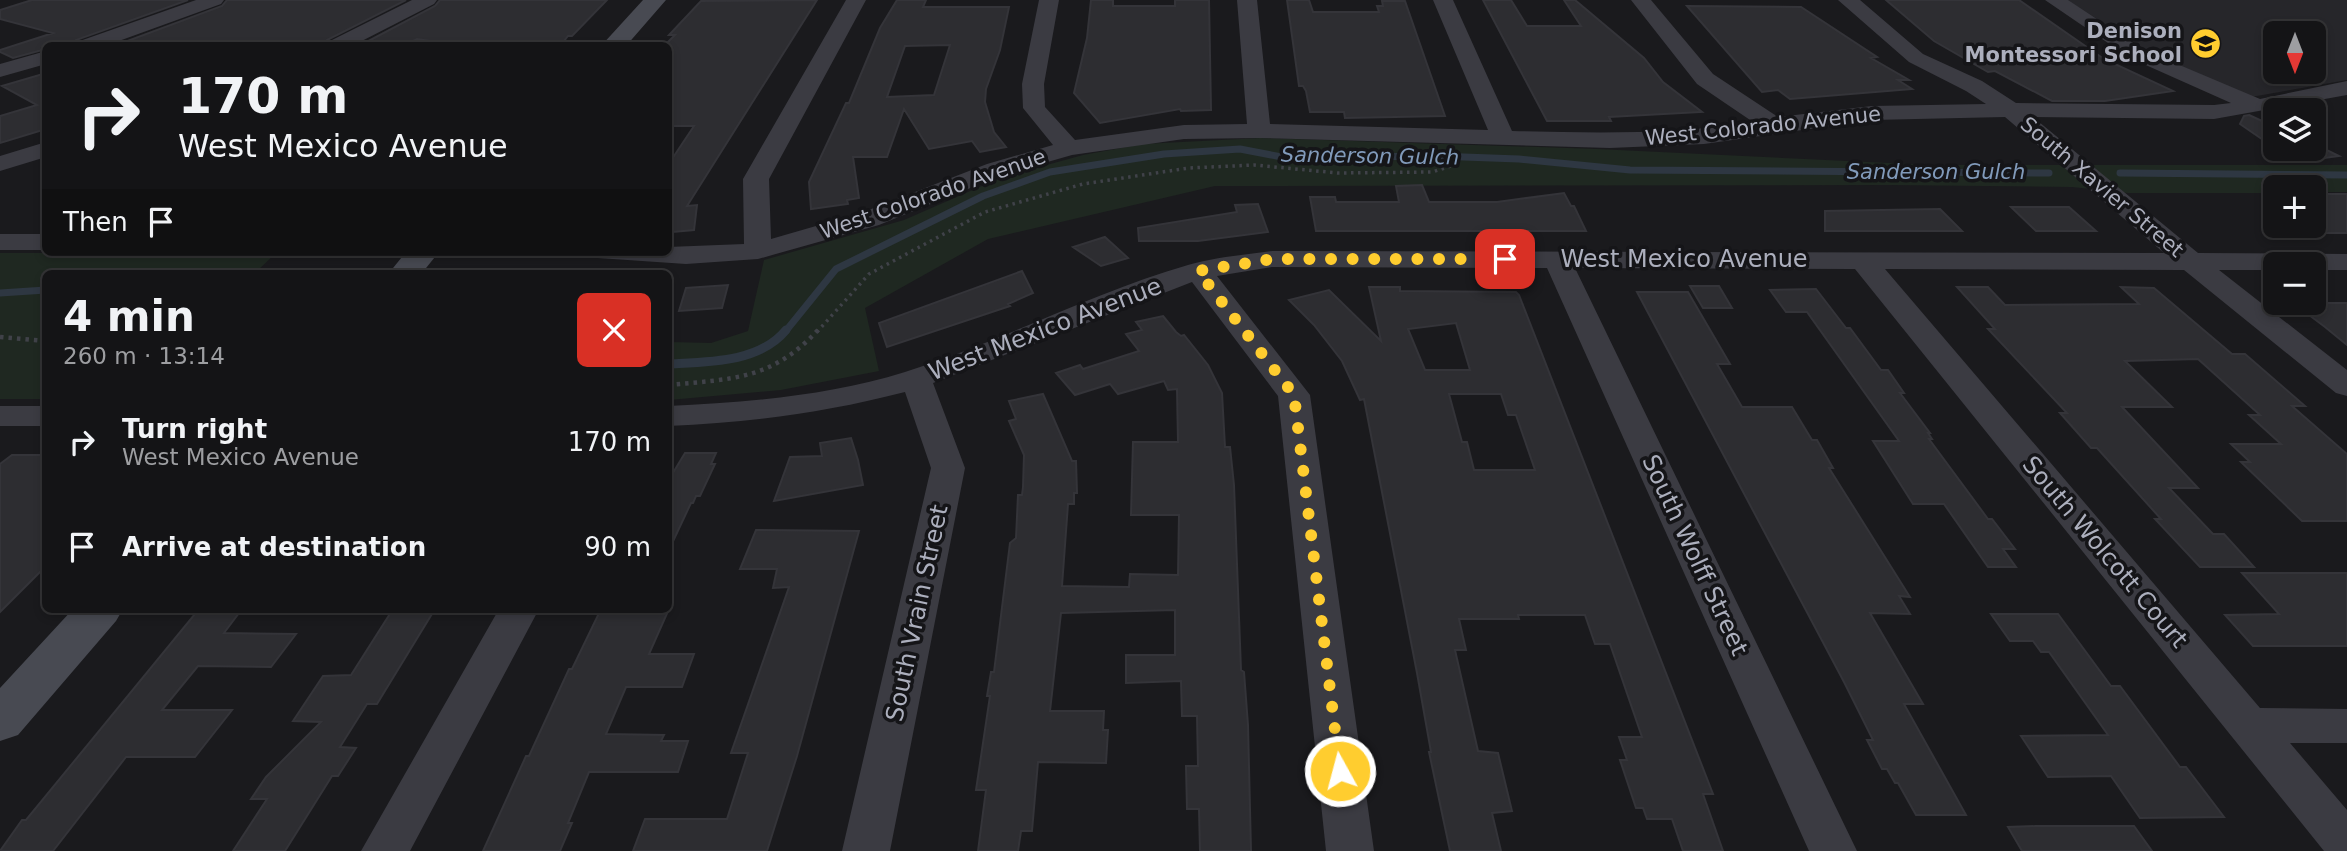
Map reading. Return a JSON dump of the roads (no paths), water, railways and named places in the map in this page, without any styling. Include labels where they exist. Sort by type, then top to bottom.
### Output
[{"type":"street","points":[[95,42],[214,0]]},
{"type":"street","points":[[343,42],[427,0]]},
{"type":"street","points":[[617,42],[654,0]]},
{"type":"street","points":[[758,251],[756,179],[856,0]]},
{"type":"street","points":[[1049,0],[1033,84],[1034,108],[1069,148]]},
{"type":"street","points":[[1247,0],[1259,131]]},
{"type":"street","points":[[1443,0],[1503,137]]},
{"type":"street","points":[[1641,0],[1705,79],[1774,125]]},
{"type":"street","name":"South Xavier Street","points":[[1849,0],[1916,58],[1974,86],[2011,110],[2190,261],[2347,386]]},
{"type":"street","points":[[2055,0],[2137,54],[2258,106]]},
{"type":"street","points":[[0,72],[42,58]]},
{"type":"street","name":"West Colorado Avenue","points":[[672,255],[758,251],[870,219],[996,169],[1069,148],[1184,132],[1259,131],[1610,141],[1663,139],[1704,137],[1872,113],[2011,110],[2214,112],[2347,88]]},
{"type":"street","points":[[0,164],[42,150]]},
{"type":"street","points":[[0,242],[42,242]]},
{"type":"street","points":[[408,270],[420,256]]},
{"type":"street","name":"West Mexico Avenue","points":[[672,416],[751,412],[843,398],[916,379],[1012,344],[1131,294],[1198,271],[1272,259],[2347,262]]},
{"type":"street","name":"South Wolff Street","points":[[1557,259],[1833,851]]},
{"type":"street","name":"South Wolcott Court","points":[[1862,260],[2347,844]]},
{"type":"street","points":[[1198,271],[1294,395],[1350,851]]},
{"type":"street","name":"South Vrain Street","points":[[866,851],[948,468],[916,379]]},
{"type":"street","points":[[0,416],[42,416]]},
{"type":"street","points":[[0,720],[96,613]]},
{"type":"street","points":[[385,851],[517,613]]},
{"type":"street","points":[[2249,725],[2347,726]]},
{"type":"waterway","name":"Sanderson Gulch","points":[[785,332],[836,269],[983,196],[1050,172],[1164,154],[1240,149],[1287,158],[1436,156],[1519,159],[1630,170],[2049,173]]},
{"type":"waterway","name":"Sanderson Gulch","points":[[2120,173],[2347,175]]},
{"type":"waterway","name":"Sanderson Gulch","points":[[0,293],[42,290]]},
{"type":"waterway","name":"Sanderson Gulch","points":[[672,364],[716,361],[747,355],[775,341],[786,330]]},
{"type":"place","name":"Denison Montessori School","points":[[2205,43]]}]
